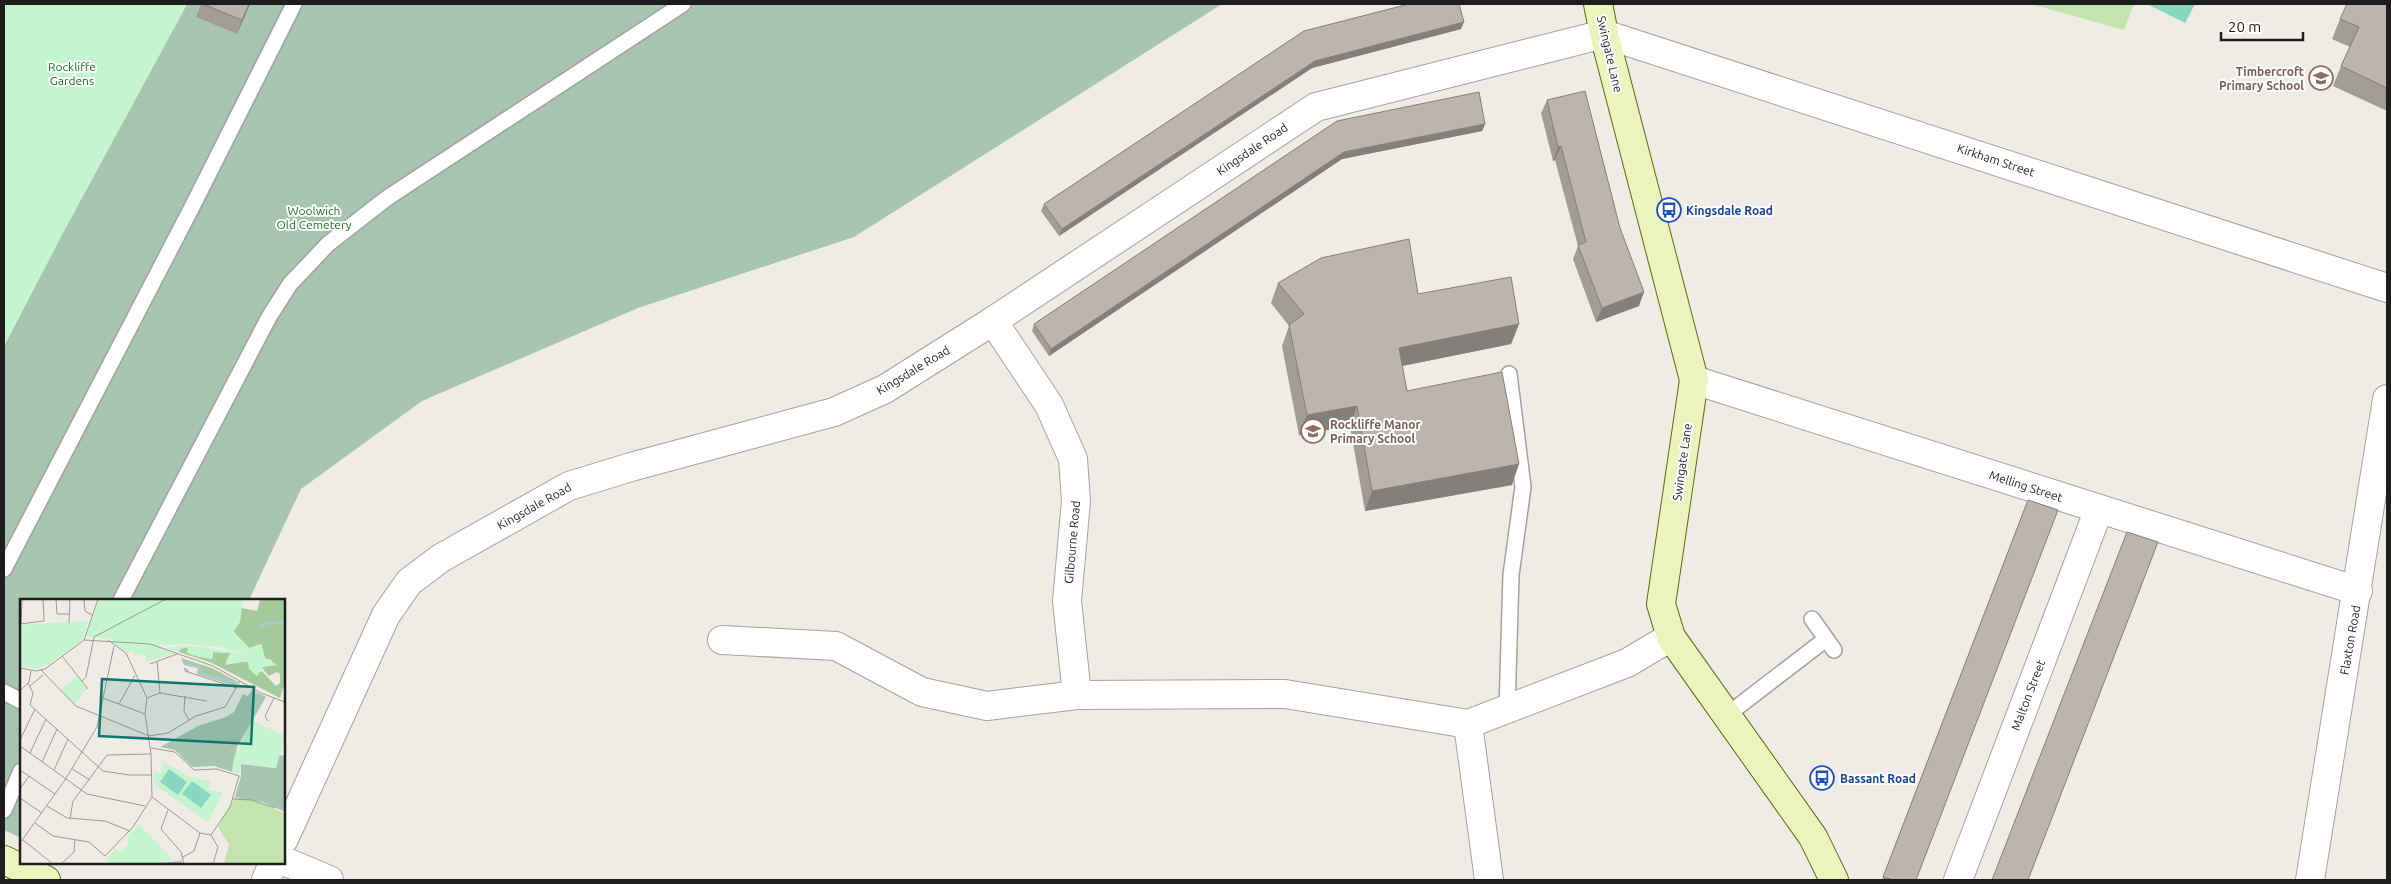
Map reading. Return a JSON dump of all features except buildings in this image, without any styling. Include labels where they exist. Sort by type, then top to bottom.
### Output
[{"type":"street","name":"Swingate Lane","points":[[1598,4],[1604,34],[1694,380],[1661,604],[1671,637],[1813,837],[1834,880]]},
{"type":"street","name":"Kirkham Street","points":[[1604,34],[2387,288]]},
{"type":"street","name":"Kingsdale Road","points":[[285,837],[386,615],[409,582],[441,558],[569,486],[631,467],[834,412],[885,389],[993,322],[1316,107],[1604,34]]},
{"type":"street","name":"Gilbourne Road","points":[[993,322],[1049,405],[1073,459],[1076,500],[1067,601],[1077,695]]},
{"type":"street","name":"Melling Street","points":[[1694,380],[2358,591]]},
{"type":"street","name":"Flaxton Road","points":[[2310,880],[2358,591],[2387,399]]},
{"type":"street","name":"Malton Street","points":[[1958,880],[2098,509]]},
{"type":"street","points":[[722,640],[836,646],[922,692],[987,706],[1077,695],[1284,694],[1468,724],[1626,663],[1671,637]]},
{"type":"street","points":[[1468,724],[1489,880]]},
{"type":"street","points":[[4,860],[46,880]]},
{"type":"street","points":[[285,861],[329,880]]},
{"type":"street","points":[[266,880],[273,864]]},
{"type":"lane","points":[[4,569],[191,209],[294,4]]},
{"type":"lane","points":[[122,599],[269,317],[290,284],[328,244],[387,198],[683,4]]},
{"type":"lane","points":[[1507,710],[1510,575],[1523,487],[1509,374]]},
{"type":"lane","points":[[1727,714],[1830,645],[1812,619]]},
{"type":"lane","points":[[4,692],[20,700]]},
{"type":"lane","points":[[4,810],[20,773]]},
{"type":"green space","name":"Rockliffe Gardens","points":[[4,4],[187,4],[4,346]]},
{"type":"green space","name":"Woolwich Old Cemetery","points":[[187,4],[1222,4],[854,237],[638,308],[422,401],[301,489],[249,599],[20,599],[20,838],[4,830],[4,346]]},
{"type":"green space","points":[[2031,4],[2134,4],[2124,30]]},
{"type":"green space","points":[[2147,4],[2195,4],[2185,23]]},
{"type":"place","name":"Timbercroft Primary School","points":[[2321,78]]},
{"type":"place","name":"Kingsdale Road","points":[[1669,210]]},
{"type":"place","name":"Rockliffe Manor Primary School","points":[[1313,431]]},
{"type":"place","name":"Bassant Road","points":[[1822,778]]}]
